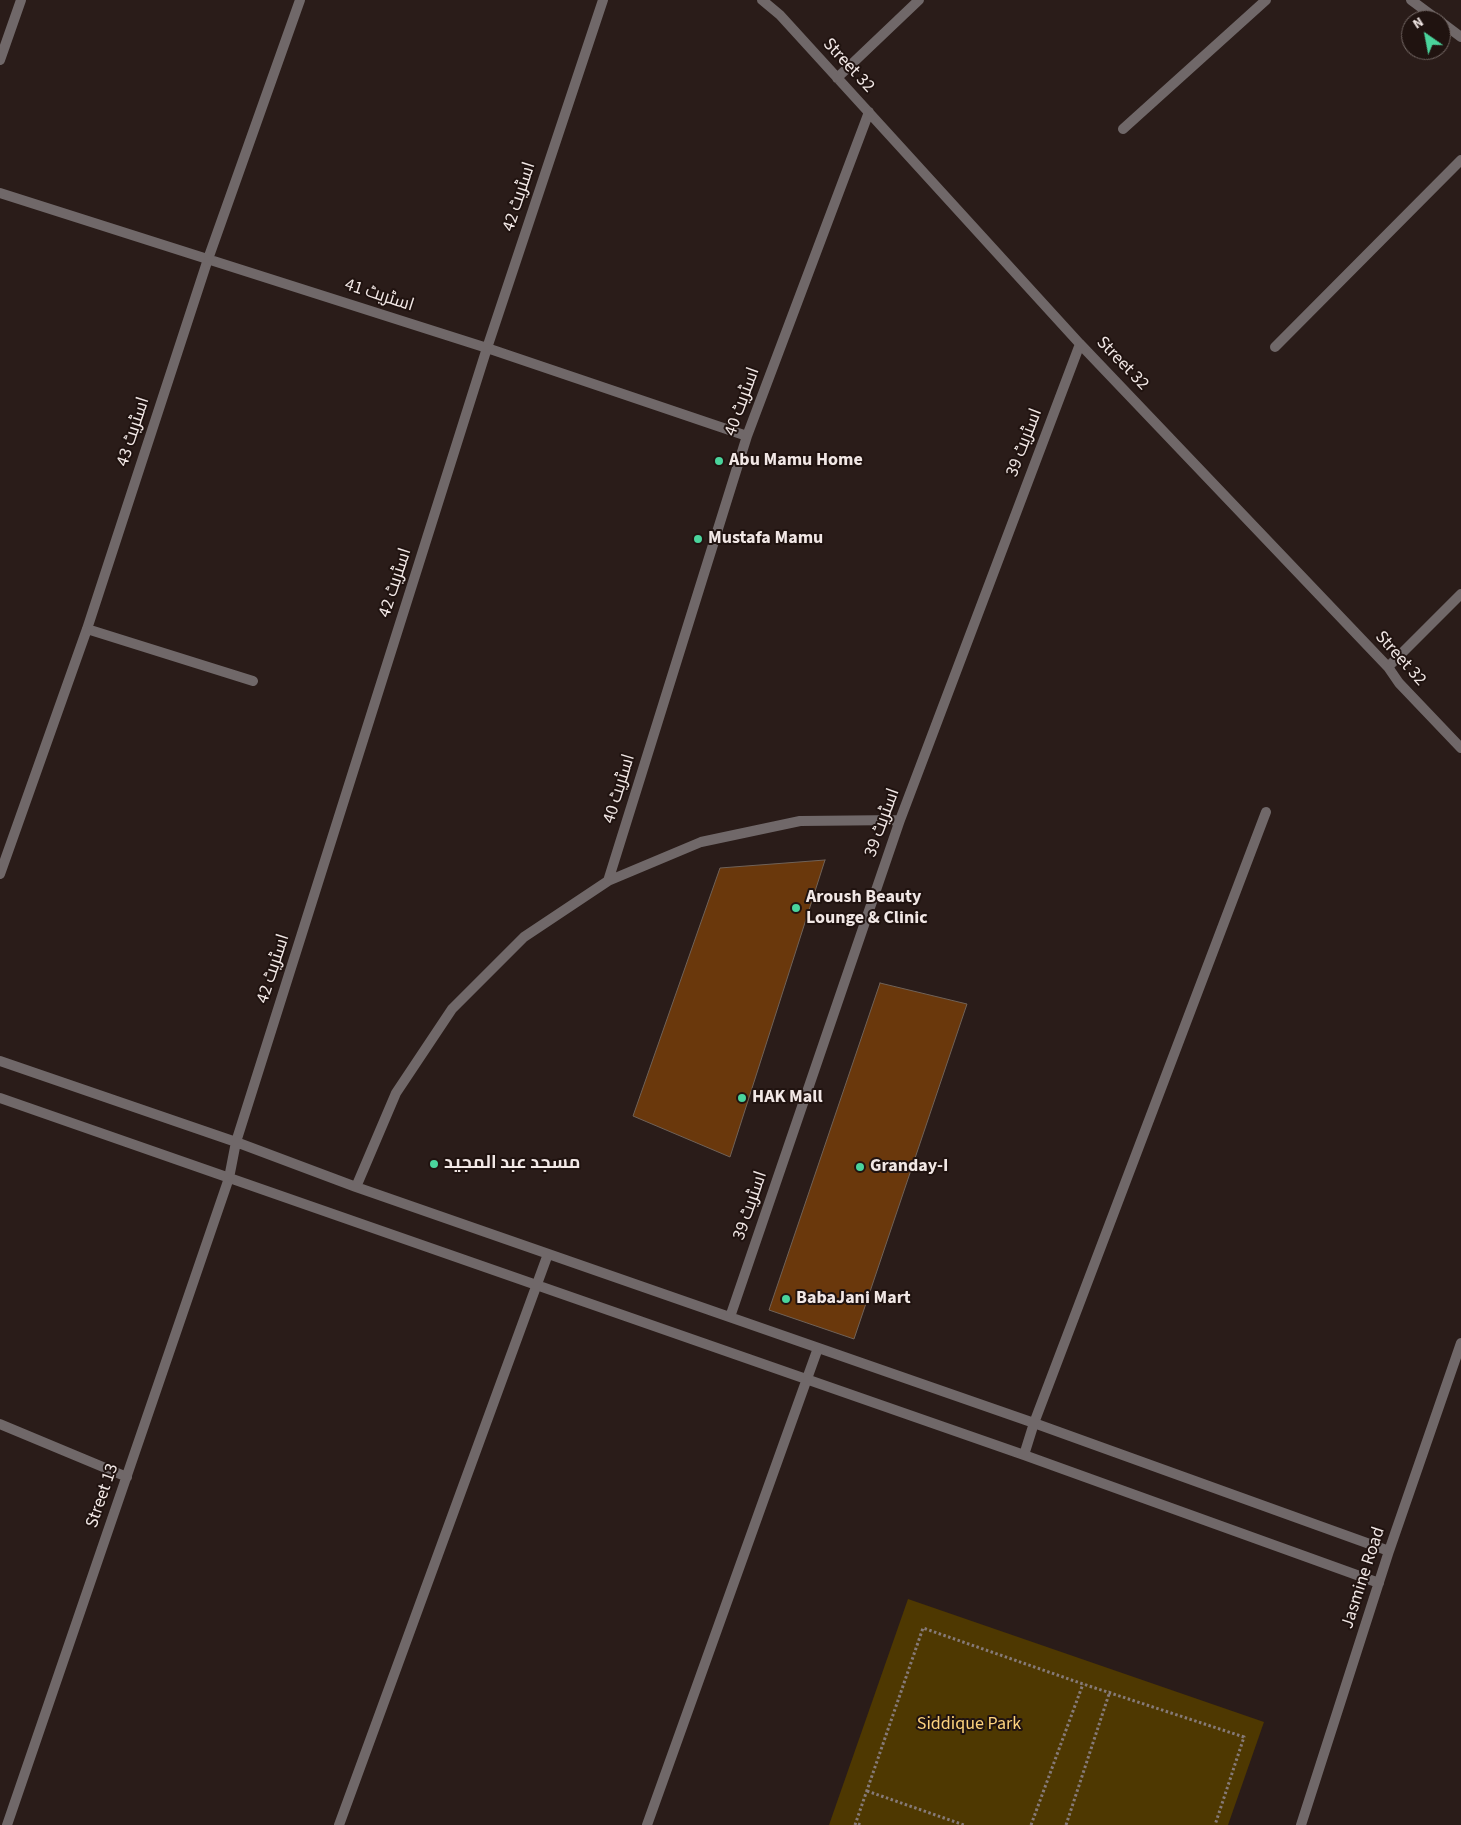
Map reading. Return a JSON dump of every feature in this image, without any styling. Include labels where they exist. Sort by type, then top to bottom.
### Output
[{"type":"street","points":[[0,60],[21,0]]},
{"type":"street","name":"اسٹریٹ 43","points":[[0,874],[87,630],[208,259],[300,0]]},
{"type":"street","name":"اسٹریٹ 42","points":[[229,1178],[236,1142],[487,348],[603,0]]},
{"type":"street","name":"Street 32","points":[[762,0],[780,15],[1080,344],[1388,667],[1399,683],[1461,748]]},
{"type":"street","points":[[837,78],[918,0]]},
{"type":"street","points":[[1123,129],[1266,0]]},
{"type":"street","points":[[1411,0],[1425,10]]},
{"type":"street","points":[[1451,29],[1461,37]]},
{"type":"street","name":"اسٹریٹ 40","points":[[608,881],[747,436],[869,112]]},
{"type":"street","points":[[1275,348],[1461,160]]},
{"type":"street","name":"اسٹریٹ 41","points":[[0,193],[487,348],[747,436]]},
{"type":"street","name":"اسٹریٹ 39","points":[[730,1317],[900,820],[1080,344]]},
{"type":"street","points":[[1388,667],[1461,594]]},
{"type":"street","points":[[87,630],[253,681]]},
{"type":"street","points":[[1024,1455],[1034,1423],[1266,812]]},
{"type":"street","points":[[356,1186],[396,1093],[452,1009],[524,937],[608,881],[701,842],[800,821],[900,820]]},
{"type":"street","points":[[0,1061],[236,1142],[548,1254],[1034,1423],[1389,1551]]},
{"type":"street","points":[[0,1098],[1024,1455],[1379,1583]]},
{"type":"street","name":"Street 13","points":[[7,1825],[229,1178]]},
{"type":"street","points":[[339,1825],[548,1254]]},
{"type":"street","name":"Jasmine Road","points":[[1301,1825],[1389,1551],[1461,1343]]},
{"type":"street","points":[[647,1825],[818,1348]]},
{"type":"street","points":[[0,1424],[127,1476]]},
{"type":"path","points":[[858,1825],[866,1791],[923,1628],[1244,1737],[1215,1825]]},
{"type":"path","points":[[1031,1825],[1084,1684]]},
{"type":"path","points":[[1066,1825],[1110,1691]]},
{"type":"path","points":[[866,1791],[964,1825]]},
{"type":"green space","name":"Siddique Park","points":[[908,1599],[1264,1722],[1228,1825],[829,1825]]},
{"type":"building","points":[[825,860],[730,1157],[633,1116],[720,868]]},
{"type":"building","points":[[880,983],[967,1004],[854,1339],[769,1310]]},
{"type":"place","name":"Abu Mamu Home","points":[[719,461]]},
{"type":"place","name":"Mustafa Mamu","points":[[698,539]]},
{"type":"place","name":"Aroush Beauty Lounge & Clinic","points":[[796,908]]},
{"type":"place","name":"HAK Mall","points":[[742,1098]]},
{"type":"place","name":"مسجد عبد المجید","points":[[434,1164]]},
{"type":"place","name":"Granday-I","points":[[860,1167]]},
{"type":"place","name":"BabaJani Mart","points":[[786,1299]]}]
